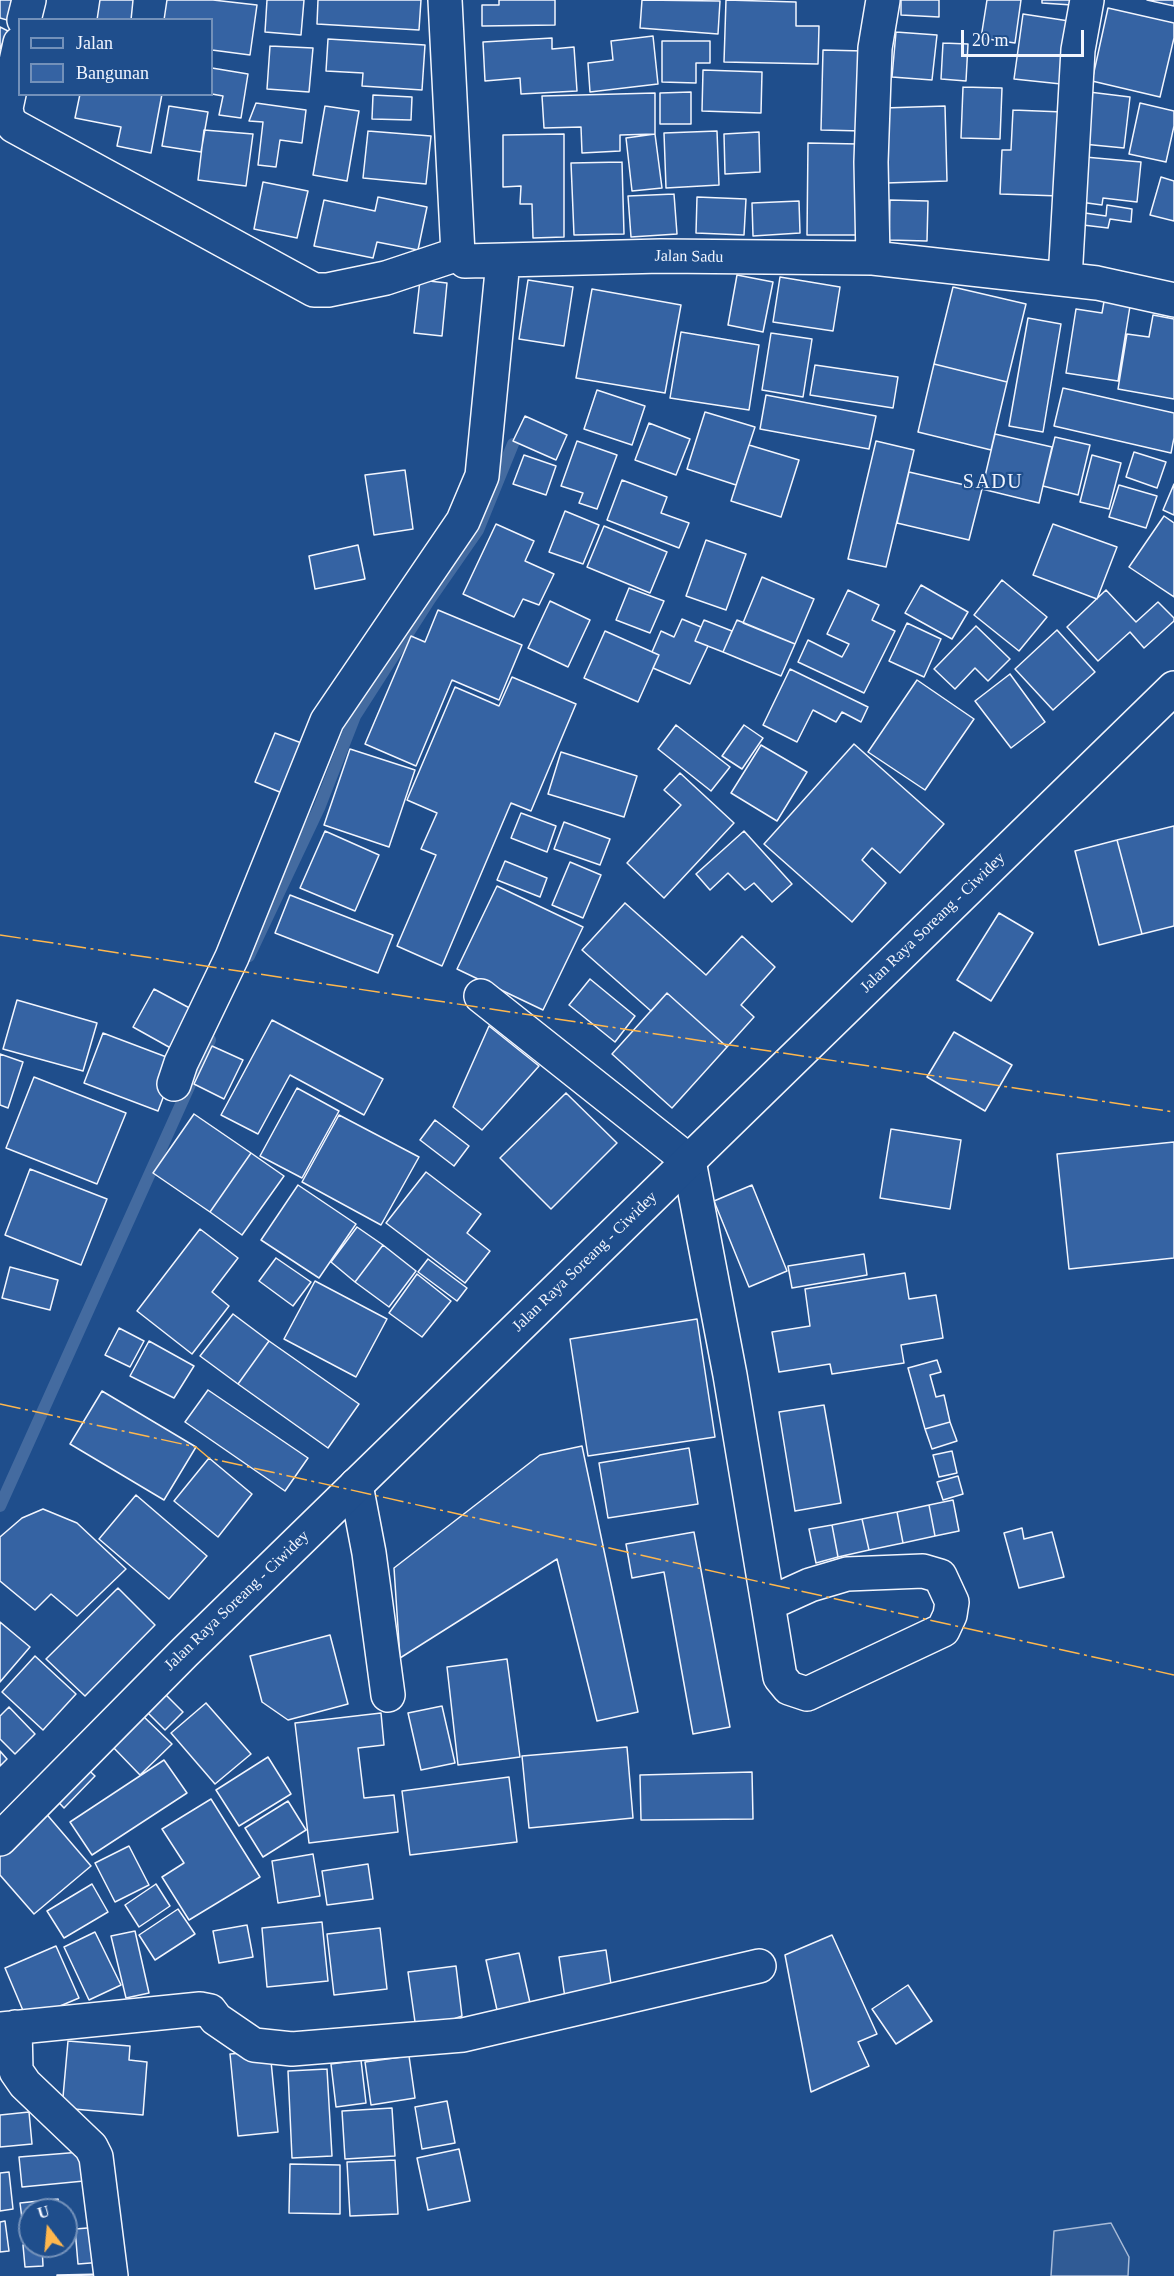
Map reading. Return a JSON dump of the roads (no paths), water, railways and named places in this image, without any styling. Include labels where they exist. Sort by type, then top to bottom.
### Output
[{"type":"main road","points":[[24,18],[29,0]]},
{"type":"main road","points":[[18,52],[6,108],[8,119],[14,126],[314,290],[328,290],[386,279],[458,254],[445,0]]},
{"type":"main road","points":[[873,258],[872,162],[875,48],[883,0]]},
{"type":"main road","points":[[1065,279],[1078,50],[1087,0]]},
{"type":"main road","name":"Jalan Sadu","points":[[458,254],[465,261],[662,256],[873,258],[1097,283],[1174,300]]},
{"type":"main road","points":[[174,1084],[181,1063],[232,957],[327,721],[463,521],[482,476],[503,261]]},
{"type":"main road","name":"Jalan Raya Soreang - Ciwidey","points":[[0,1839],[184,1653],[1174,688]]},
{"type":"main road","points":[[481,996],[689,1161],[730,1375],[780,1677],[789,1688],[807,1694],[943,1630],[950,1615],[952,1602],[940,1576],[923,1570],[847,1574],[810,1585],[768,1604]]},
{"type":"main road","points":[[356,1485],[369,1553],[388,1695]]},
{"type":"main road","points":[[111,2276],[96,2157],[91,2147],[25,2084],[16,2071],[7,2028],[200,2009],[210,2011],[216,2019],[254,2045],[292,2049],[463,2035],[759,1966]]},
{"type":"waterway","points":[[249,956],[319,808],[355,716],[430,599],[478,530],[513,444]]},
{"type":"waterway","points":[[0,1506],[210,1040]]},
{"type":"district","name":"SADU","points":[[993,483]]}]
